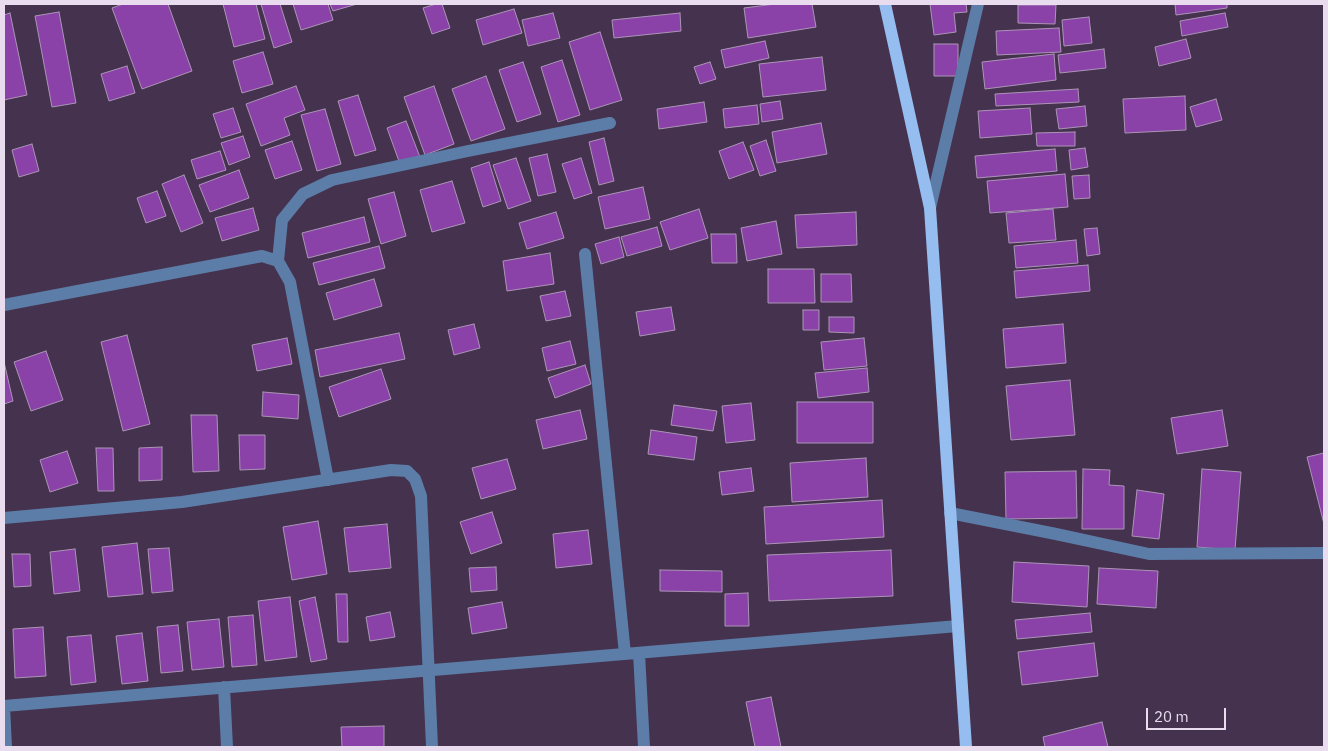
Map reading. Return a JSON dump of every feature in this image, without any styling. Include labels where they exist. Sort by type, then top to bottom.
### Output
[{"type":"main road","points":[[885,4],[930,208],[966,747]]},
{"type":"street","points":[[930,208],[978,4]]},
{"type":"street","points":[[328,480],[290,282],[278,261],[282,220],[303,194],[332,180],[610,123]]},
{"type":"street","points":[[585,254],[625,654]]},
{"type":"street","points":[[4,306],[262,256],[278,261]]},
{"type":"street","points":[[4,518],[182,502],[391,470],[407,471],[415,479],[421,496],[432,747]]},
{"type":"street","points":[[950,513],[1149,554],[1324,552]]},
{"type":"street","points":[[6,747],[4,706],[958,626]]},
{"type":"street","points":[[640,653],[644,747]]},
{"type":"street","points":[[224,687],[227,747]]},
{"type":"building","points":[[123,4],[168,4],[192,71],[142,89],[112,8]]},
{"type":"building","points":[[223,4],[256,4],[265,39],[234,47]]},
{"type":"building","points":[[261,4],[280,4],[292,42],[274,48]]},
{"type":"building","points":[[293,4],[328,4],[333,20],[301,30]]},
{"type":"building","points":[[330,4],[357,4],[333,11]]},
{"type":"building","points":[[442,4],[450,28],[432,34],[423,8]]},
{"type":"building","points":[[775,4],[812,4],[816,27],[748,38],[744,8]]},
{"type":"building","points":[[930,4],[966,4],[967,12],[954,13],[956,32],[934,35]]},
{"type":"building","points":[[1175,4],[1227,4],[1227,8],[1176,15]]},
{"type":"building","points":[[1018,5],[1056,5],[1055,24],[1018,23]]},
{"type":"building","points":[[514,9],[522,33],[483,45],[476,20]]},
{"type":"building","points":[[59,12],[76,103],[52,107],[35,16]]},
{"type":"building","points":[[10,13],[27,95],[4,100],[4,15]]},
{"type":"building","points":[[553,13],[560,38],[528,46],[522,20]]},
{"type":"building","points":[[680,13],[681,31],[614,38],[612,20]]},
{"type":"building","points":[[1225,13],[1228,27],[1182,36],[1180,21]]},
{"type":"building","points":[[1089,17],[1092,43],[1064,46],[1062,20]]},
{"type":"building","points":[[1059,28],[1061,52],[997,55],[996,31]]},
{"type":"building","points":[[600,32],[622,100],[590,110],[569,42]]},
{"type":"building","points":[[1186,39],[1191,58],[1159,66],[1155,47]]},
{"type":"building","points":[[765,41],[769,58],[725,68],[721,50]]},
{"type":"building","points":[[934,44],[958,44],[958,76],[934,76]]},
{"type":"building","points":[[1104,49],[1106,68],[1060,73],[1058,55]]},
{"type":"building","points":[[263,52],[273,84],[242,93],[233,61]]},
{"type":"building","points":[[1054,54],[1056,80],[985,89],[982,62]]},
{"type":"building","points":[[822,57],[826,90],[763,97],[759,64]]},
{"type":"building","points":[[562,60],[580,115],[558,122],[541,67]]},
{"type":"building","points":[[523,62],[541,114],[517,122],[499,70]]},
{"type":"building","points":[[710,62],[716,79],[700,84],[694,67]]},
{"type":"building","points":[[127,66],[135,93],[109,101],[101,74]]},
{"type":"building","points":[[486,76],[505,129],[471,141],[452,89]]},
{"type":"building","points":[[296,86],[305,110],[284,118],[290,135],[261,146],[246,104]]},
{"type":"building","points":[[434,86],[454,144],[425,155],[404,97]]},
{"type":"building","points":[[1078,89],[1079,102],[996,106],[995,94]]},
{"type":"building","points":[[358,95],[376,150],[355,156],[338,101]]},
{"type":"building","points":[[1185,96],[1186,130],[1125,133],[1123,99]]},
{"type":"building","points":[[1216,99],[1222,120],[1196,127],[1190,107]]},
{"type":"building","points":[[780,101],[783,119],[762,122],[760,104]]},
{"type":"building","points":[[704,102],[707,122],[659,129],[657,109]]},
{"type":"building","points":[[757,105],[759,124],[725,128],[723,109]]},
{"type":"building","points":[[1085,106],[1087,126],[1059,129],[1056,109]]},
{"type":"building","points":[[233,108],[241,132],[221,138],[213,114]]},
{"type":"building","points":[[1030,108],[1032,134],[980,138],[978,111]]},
{"type":"building","points":[[325,109],[341,164],[317,171],[301,115]]},
{"type":"building","points":[[406,121],[420,157],[400,164],[387,128]]},
{"type":"building","points":[[821,123],[827,154],[777,163],[772,132]]},
{"type":"building","points":[[1075,132],[1075,146],[1037,146],[1036,133]]},
{"type":"building","points":[[243,136],[250,157],[229,165],[221,143]]},
{"type":"building","points":[[604,138],[614,181],[599,185],[589,142]]},
{"type":"building","points":[[766,140],[776,171],[760,176],[750,146]]},
{"type":"building","points":[[292,141],[302,170],[275,179],[265,150]]},
{"type":"building","points":[[743,142],[754,170],[729,179],[719,151]]},
{"type":"building","points":[[32,144],[39,171],[19,177],[12,150]]},
{"type":"building","points":[[1085,148],[1088,167],[1071,170],[1069,150]]},
{"type":"building","points":[[1055,149],[1057,171],[977,178],[975,156]]},
{"type":"building","points":[[220,151],[226,170],[197,179],[191,160]]},
{"type":"building","points":[[547,154],[556,192],[538,196],[529,158]]},
{"type":"building","points":[[516,158],[531,201],[508,209],[493,165]]},
{"type":"building","points":[[581,158],[592,193],[574,199],[562,164]]},
{"type":"building","points":[[489,162],[501,201],[483,207],[471,168]]},
{"type":"building","points":[[239,170],[249,198],[210,212],[199,185]]},
{"type":"building","points":[[1065,174],[1068,207],[990,213],[987,181]]},
{"type":"building","points":[[184,175],[203,223],[181,232],[162,184]]},
{"type":"building","points":[[1089,175],[1090,198],[1074,199],[1072,176]]},
{"type":"building","points":[[452,181],[465,223],[432,232],[420,190]]},
{"type":"building","points":[[643,187],[650,219],[605,229],[598,197]]},
{"type":"building","points":[[157,191],[166,216],[146,223],[137,198]]},
{"type":"building","points":[[394,192],[406,236],[381,244],[368,199]]},
{"type":"building","points":[[253,208],[259,230],[222,241],[215,218]]},
{"type":"building","points":[[699,209],[708,238],[670,250],[660,222]]},
{"type":"building","points":[[1053,209],[1056,240],[1009,243],[1006,213]]},
{"type":"building","points":[[556,212],[564,238],[527,249],[519,223]]},
{"type":"building","points":[[856,212],[857,245],[797,248],[795,215]]},
{"type":"building","points":[[364,217],[370,242],[308,258],[302,233]]},
{"type":"building","points":[[776,221],[782,254],[747,261],[741,228]]},
{"type":"building","points":[[657,227],[662,246],[627,256],[621,237]]},
{"type":"building","points":[[1097,228],[1100,254],[1087,256],[1084,229]]},
{"type":"building","points":[[711,234],[736,234],[737,263],[712,263]]},
{"type":"building","points":[[619,237],[624,257],[601,264],[595,244]]},
{"type":"building","points":[[1076,240],[1078,263],[1016,268],[1014,246]]},
{"type":"building","points":[[379,246],[385,268],[319,285],[313,263]]},
{"type":"building","points":[[550,253],[554,284],[507,291],[503,261]]},
{"type":"building","points":[[1088,265],[1090,291],[1016,298],[1014,271]]},
{"type":"building","points":[[768,269],[814,269],[815,303],[768,303]]},
{"type":"building","points":[[821,274],[851,274],[852,302],[821,302]]},
{"type":"building","points":[[374,279],[382,306],[334,320],[326,293]]},
{"type":"building","points":[[565,291],[571,316],[546,321],[540,296]]},
{"type":"building","points":[[671,307],[675,330],[640,336],[636,312]]},
{"type":"building","points":[[803,310],[819,310],[819,330],[803,330]]},
{"type":"building","points":[[829,317],[854,317],[854,333],[829,332]]},
{"type":"building","points":[[474,324],[480,348],[454,355],[448,330]]},
{"type":"building","points":[[1063,324],[1066,363],[1006,368],[1003,329]]},
{"type":"building","points":[[399,333],[405,359],[320,377],[315,350]]},
{"type":"building","points":[[127,335],[150,424],[123,431],[101,342]]},
{"type":"building","points":[[287,338],[292,364],[257,371],[252,345]]},
{"type":"building","points":[[864,338],[867,366],[824,370],[821,342]]},
{"type":"building","points":[[570,341],[576,364],[547,371],[542,348]]},
{"type":"building","points":[[46,351],[63,400],[31,411],[14,362]]},
{"type":"building","points":[[4,362],[13,401],[4,404]]},
{"type":"building","points":[[585,365],[591,384],[555,398],[548,378]]},
{"type":"building","points":[[867,368],[869,392],[818,398],[815,373]]},
{"type":"building","points":[[381,369],[391,399],[339,417],[329,387]]},
{"type":"building","points":[[1070,380],[1075,435],[1011,440],[1006,386]]},
{"type":"building","points":[[263,392],[299,395],[298,419],[262,416]]},
{"type":"building","points":[[797,402],[873,402],[873,443],[797,443]]},
{"type":"building","points":[[751,403],[755,440],[726,443],[722,406]]},
{"type":"building","points":[[674,405],[717,411],[713,431],[671,425]]},
{"type":"building","points":[[580,410],[587,439],[543,449],[536,420]]},
{"type":"building","points":[[1222,410],[1228,446],[1177,454],[1171,418]]},
{"type":"building","points":[[191,415],[217,415],[219,471],[193,472]]},
{"type":"building","points":[[651,430],[697,437],[694,460],[648,454]]},
{"type":"building","points":[[239,435],[265,435],[265,469],[240,470]]},
{"type":"building","points":[[162,447],[162,480],[139,481],[139,448]]},
{"type":"building","points":[[96,448],[113,448],[114,491],[98,491]]},
{"type":"building","points":[[67,451],[78,483],[50,492],[40,460]]},
{"type":"building","points":[[1324,453],[1324,524],[1307,457]]},
{"type":"building","points":[[866,458],[868,497],[792,502],[790,463]]},
{"type":"building","points":[[507,459],[516,489],[481,499],[472,468]]},
{"type":"building","points":[[751,468],[754,491],[722,495],[719,472]]},
{"type":"building","points":[[1083,469],[1110,470],[1109,485],[1124,486],[1124,529],[1082,529]]},
{"type":"building","points":[[1202,469],[1241,472],[1235,550],[1197,547]]},
{"type":"building","points":[[1076,471],[1077,518],[1006,519],[1005,472]]},
{"type":"building","points":[[1137,490],[1164,494],[1159,539],[1132,536]]},
{"type":"building","points":[[882,500],[884,537],[766,544],[764,507]]},
{"type":"building","points":[[492,512],[502,543],[471,554],[460,522]]},
{"type":"building","points":[[318,521],[327,574],[292,580],[283,527]]},
{"type":"building","points":[[387,524],[391,568],[349,572],[344,528]]},
{"type":"building","points":[[588,530],[592,564],[556,568],[553,534]]},
{"type":"building","points":[[137,543],[143,594],[108,597],[102,547]]},
{"type":"building","points":[[169,548],[173,591],[152,593],[148,549]]},
{"type":"building","points":[[75,549],[80,591],[54,594],[50,552]]},
{"type":"building","points":[[891,550],[893,596],[769,601],[767,555]]},
{"type":"building","points":[[12,554],[30,554],[31,586],[14,587]]},
{"type":"building","points":[[1014,562],[1089,566],[1087,607],[1012,602]]},
{"type":"building","points":[[496,567],[497,590],[471,592],[469,568]]},
{"type":"building","points":[[1099,568],[1158,571],[1156,608],[1097,604]]},
{"type":"building","points":[[660,570],[722,571],[722,592],[660,591]]},
{"type":"building","points":[[748,593],[749,626],[725,626],[725,594]]},
{"type":"building","points":[[336,594],[347,594],[348,642],[338,642]]},
{"type":"building","points":[[290,597],[297,657],[265,661],[258,601]]},
{"type":"building","points":[[315,597],[327,659],[311,662],[299,601]]},
{"type":"building","points":[[502,602],[507,628],[472,634],[468,608]]},
{"type":"building","points":[[390,612],[395,637],[370,641],[366,617]]},
{"type":"building","points":[[1090,613],[1092,632],[1017,639],[1015,620]]},
{"type":"building","points":[[253,615],[257,665],[232,667],[228,617]]},
{"type":"building","points":[[219,619],[224,667],[192,670],[187,622]]},
{"type":"building","points":[[178,625],[183,671],[161,673],[157,627]]},
{"type":"building","points":[[43,627],[46,676],[15,678],[13,629]]},
{"type":"building","points":[[142,633],[148,681],[122,684],[116,636]]},
{"type":"building","points":[[91,635],[96,682],[71,685],[67,637]]},
{"type":"building","points":[[1094,643],[1098,676],[1022,685],[1018,652]]},
{"type":"building","points":[[771,697],[781,747],[755,747],[746,702]]},
{"type":"building","points":[[1102,722],[1108,747],[1045,747],[1043,737]]},
{"type":"building","points":[[384,726],[384,747],[342,747],[341,727]]}]
